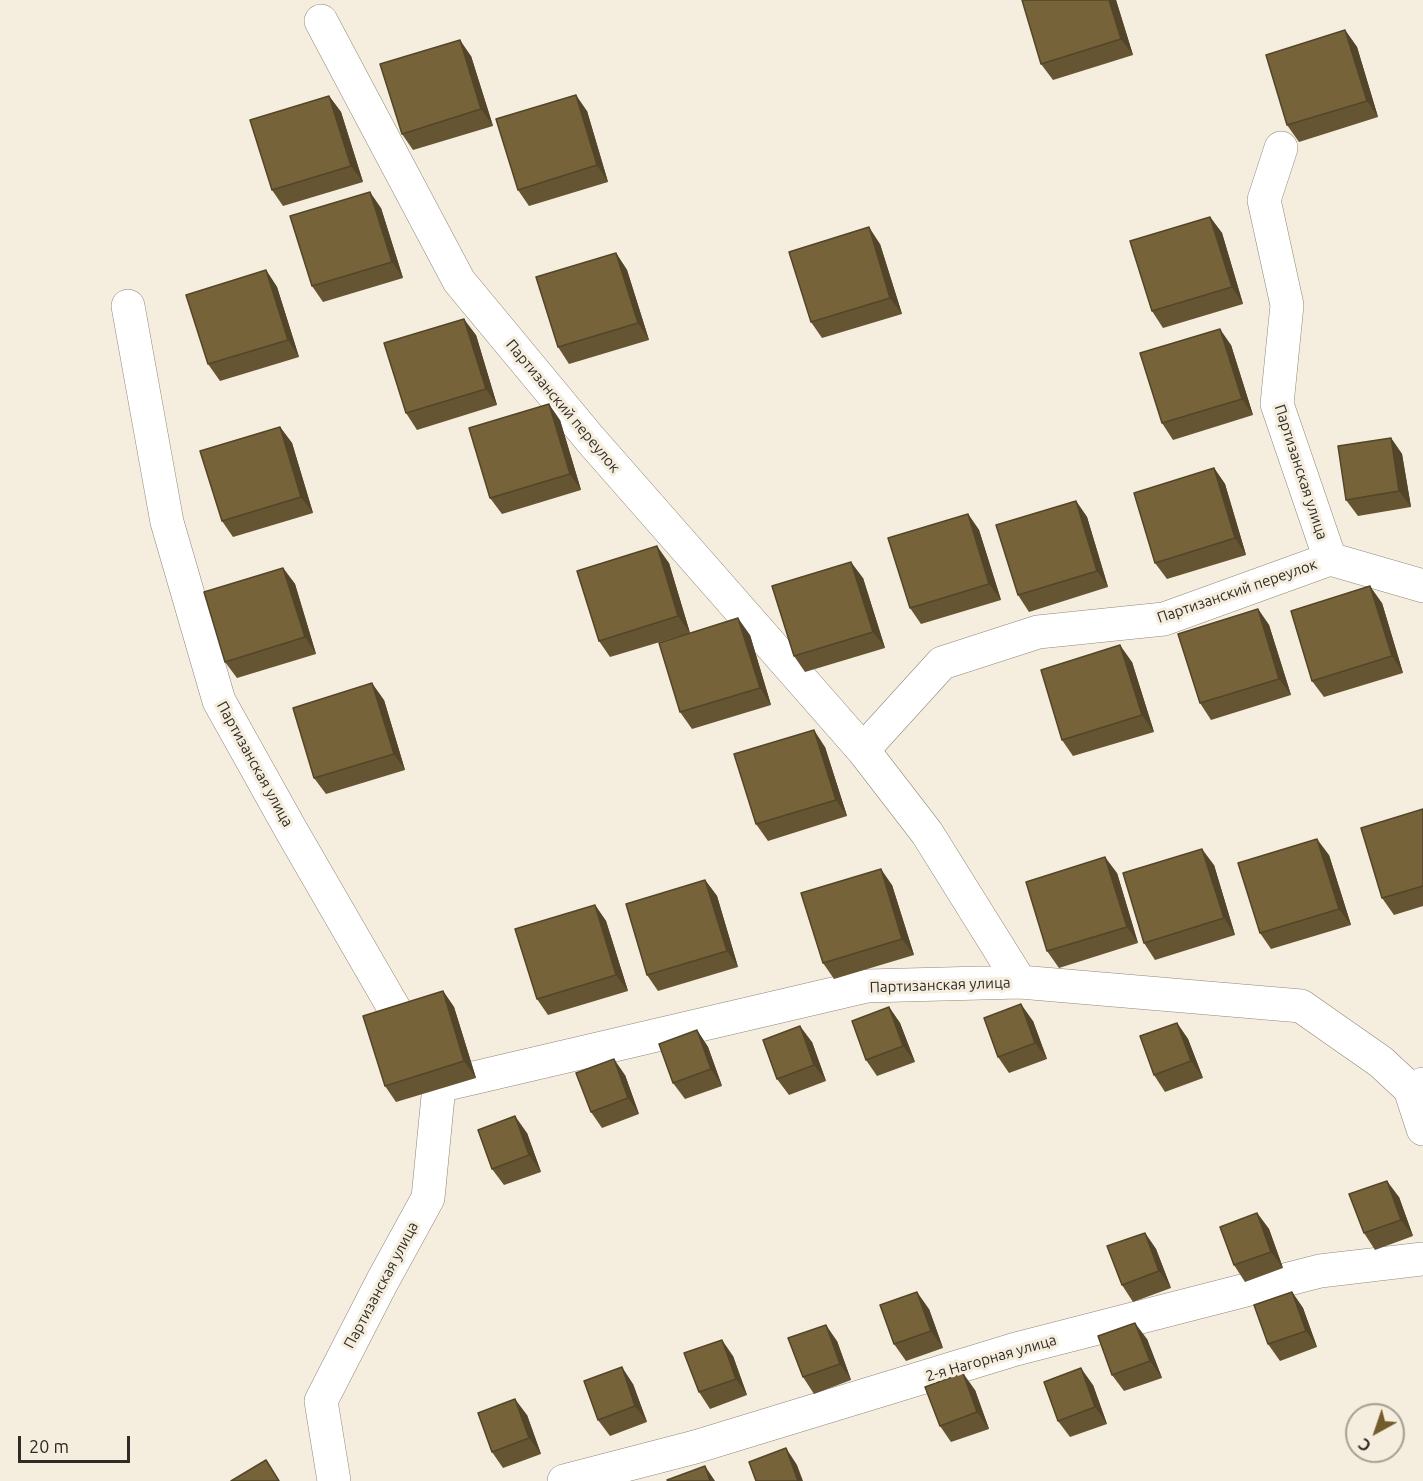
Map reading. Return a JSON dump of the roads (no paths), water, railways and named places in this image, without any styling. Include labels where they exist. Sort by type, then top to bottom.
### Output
[{"type":"street","name":"Партизанский переулок","points":[[321,21],[459,281],[590,439],[863,750],[927,833],[1020,982]]},
{"type":"street","name":"Партизанская улица","points":[[1281,148],[1264,200],[1287,305],[1277,404],[1330,559],[1423,586]]},
{"type":"street","name":"Партизанская улица","points":[[128,306],[167,522],[219,700],[291,830],[439,1086],[428,1198],[321,1401],[334,1481]]},
{"type":"street","name":"Партизанский переулок","points":[[863,750],[942,663],[1038,632],[1164,620],[1330,559]]},
{"type":"street","name":"Партизанская улица","points":[[439,1086],[867,986],[1020,982],[1301,1006],[1416,1086]]},
{"type":"street","points":[[1416,1086],[1423,1130]]},
{"type":"street","name":"2-я Нагорная улица","points":[[564,1481],[695,1447],[1016,1349],[1320,1271],[1423,1259]]}]
